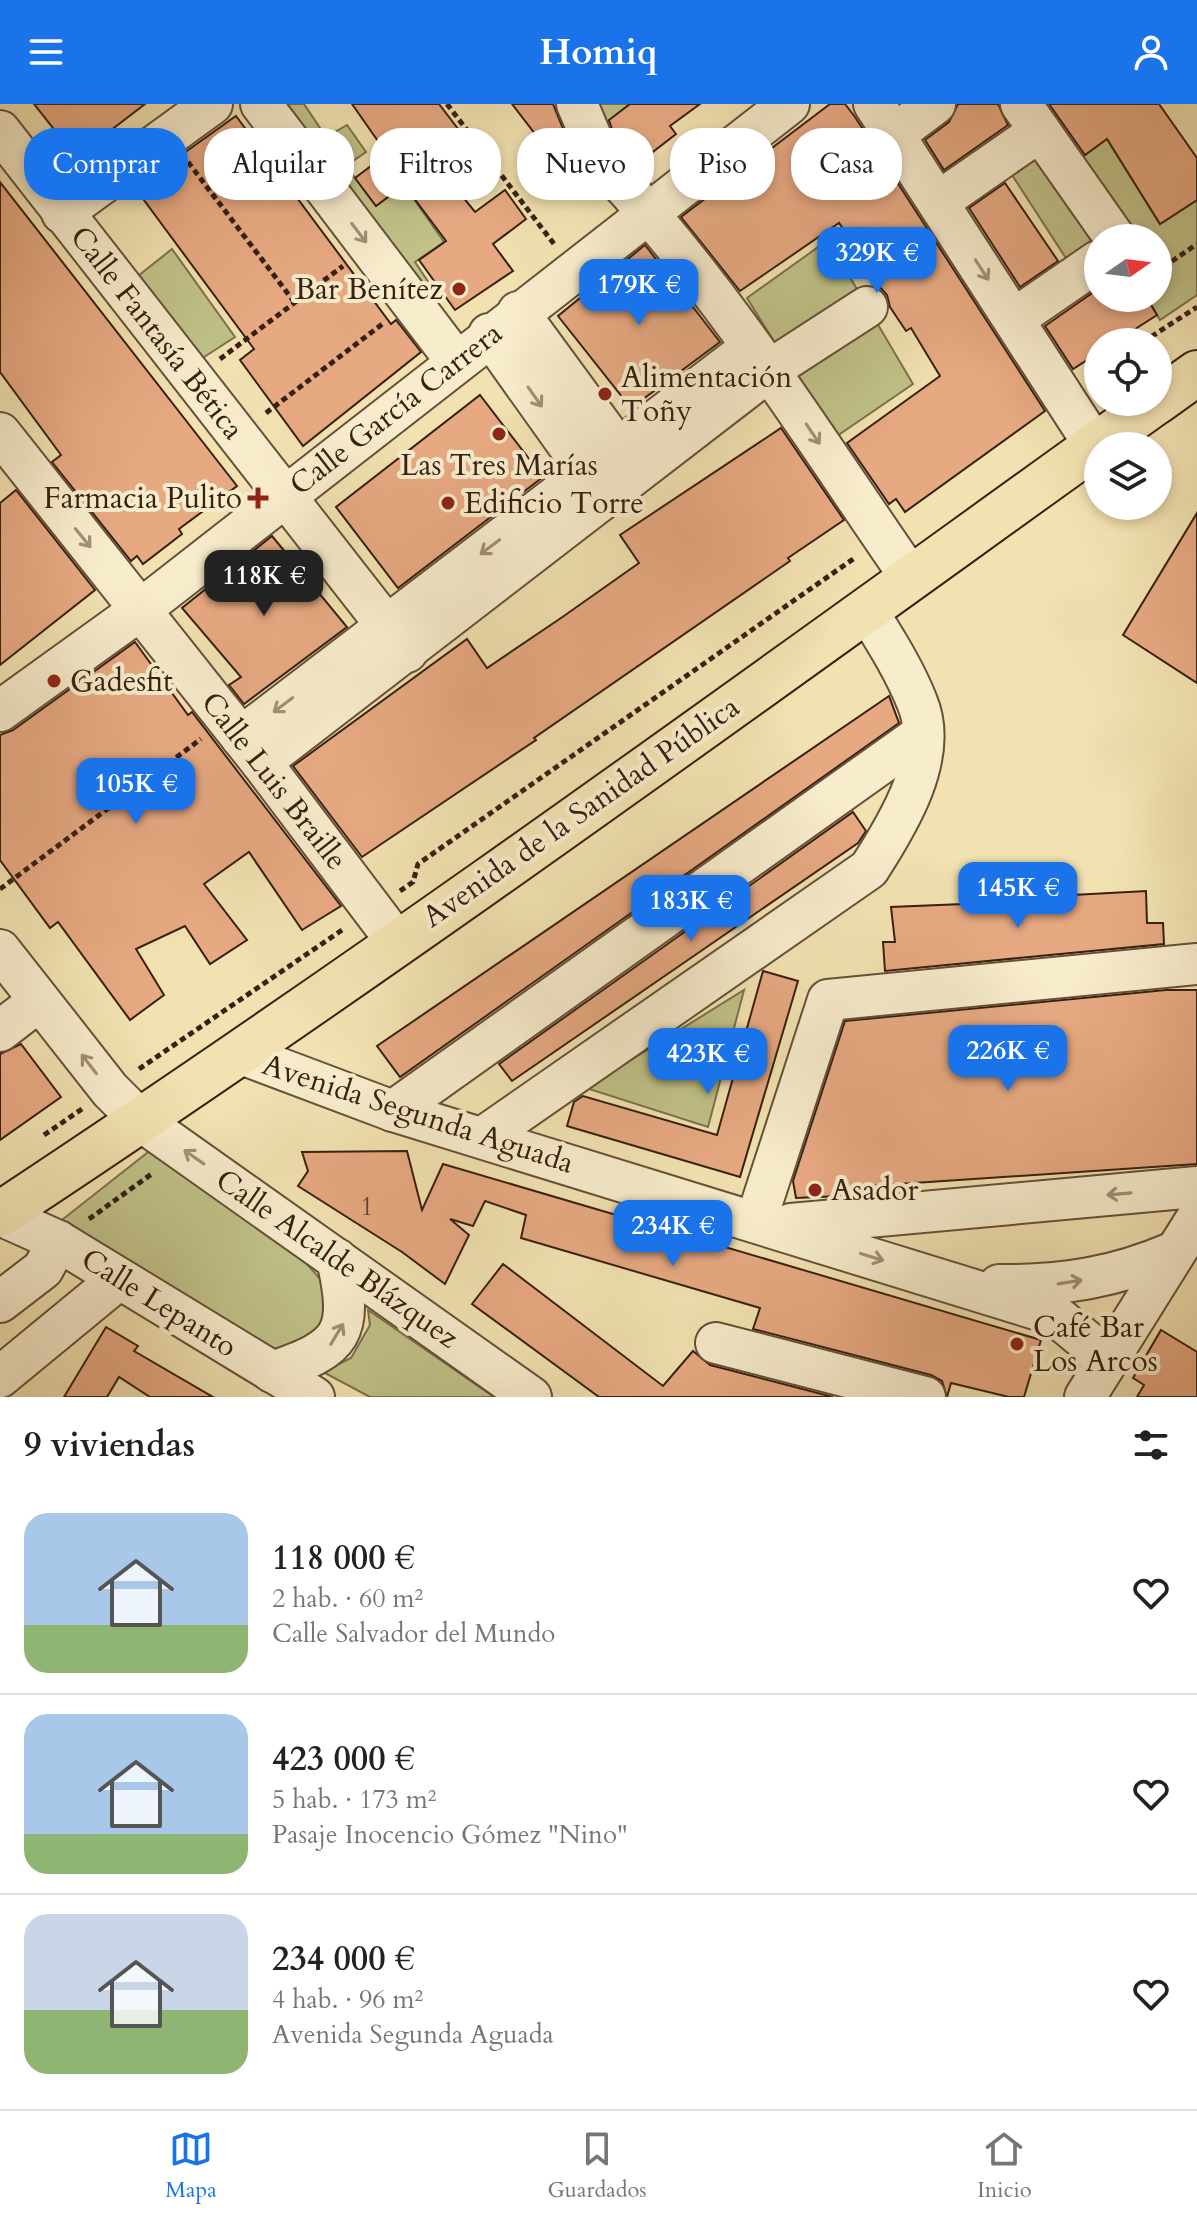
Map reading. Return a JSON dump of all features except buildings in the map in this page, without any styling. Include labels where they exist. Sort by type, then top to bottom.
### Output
[{"type":"main road","name":"Avenida de la Sanidad Pública","points":[[1172,390],[1197,373]]},
{"type":"main road","name":"Avenida de la Sanidad Pública","points":[[1114,432],[1136,416]]},
{"type":"main road","name":"Avenida de la Sanidad Pública","points":[[0,1214],[239,1053],[385,926],[866,609],[1084,454]]},
{"type":"street","points":[[179,128],[212,104]]},
{"type":"street","points":[[261,104],[456,361]]},
{"type":"street","points":[[577,104],[606,164],[769,359],[911,578]]},
{"type":"street","points":[[935,104],[884,119],[1086,432]]},
{"type":"street","name":"Calle García Carrera","points":[[0,711],[140,610],[783,106]]},
{"type":"street","points":[[938,202],[1030,118],[1105,224]]},
{"type":"street","name":"Calle Fantasía Bética","points":[[0,131],[238,434],[296,487],[407,631]]},
{"type":"street","points":[[62,213],[80,200]]},
{"type":"street","points":[[1014,319],[1084,271]]},
{"type":"street","points":[[243,740],[407,631],[611,472],[769,359],[867,307]]},
{"type":"street","points":[[504,323],[611,472]]},
{"type":"street","name":"Calle Luis Braille","points":[[0,433],[243,740],[385,926]]},
{"type":"street","points":[[482,1138],[869,869],[899,823],[923,756],[919,704],[866,609]]},
{"type":"street","points":[[393,1111],[921,735]]},
{"type":"street","name":"Calle Alcalde Blázquez","points":[[0,950],[110,1090],[141,1121],[531,1397]]},
{"type":"street","points":[[1197,964],[828,1000],[764,1224],[1197,1187]]},
{"type":"street","points":[[0,1031],[39,1001]]},
{"type":"street","name":"Avenida Segunda Aguada","points":[[239,1053],[393,1111],[1055,1315],[1090,1344],[1094,1382]]},
{"type":"street","name":"Calle Lepanto","points":[[0,1214],[58,1241],[314,1397]]},
{"type":"street","points":[[1094,1382],[1197,1218]]},
{"type":"street","points":[[0,1302],[43,1269],[58,1241]]},
{"type":"street","name":"Avenida Segunda Aguada","points":[[965,1285],[1044,1286],[1129,1272],[1174,1252]]},
{"type":"street","points":[[272,1372],[303,1361],[332,1345],[344,1323],[345,1295],[337,1259]]},
{"type":"street","points":[[0,1377],[119,1279]]},
{"type":"street","points":[[716,1343],[925,1397]]},
{"type":"path","points":[[447,104],[574,270]]},
{"type":"path","points":[[188,162],[295,303]]},
{"type":"path","points":[[1172,261],[1197,244]]},
{"type":"path","points":[[194,379],[369,246]]},
{"type":"path","points":[[238,434],[411,302]]},
{"type":"path","points":[[1165,328],[1197,307]]},
{"type":"path","points":[[37,1140],[110,1090],[385,926],[413,882],[418,864],[883,538]]},
{"type":"path","points":[[0,889],[243,740]]},
{"type":"path","points":[[58,1241],[185,1150]]},
{"type":"green space","points":[[272,104],[304,104],[320,128],[290,128]]},
{"type":"green space","points":[[566,104],[630,104],[599,128],[583,128]]},
{"type":"green space","points":[[1044,131],[1072,164],[1107,139],[1160,224],[1084,224],[1084,286],[1001,158]]},
{"type":"green space","points":[[354,135],[366,152],[354,160]]},
{"type":"green space","points":[[354,176],[376,205],[383,200],[415,200],[444,242],[415,262],[439,298],[424,307],[344,200],[354,200]]},
{"type":"green space","points":[[1197,200],[1197,295],[1172,312],[1172,224],[1160,224]]},
{"type":"green space","points":[[828,240],[913,384],[834,438],[747,298]]},
{"type":"green space","points":[[172,249],[235,337],[198,361],[133,280]]},
{"type":"green space","points":[[1155,312],[1172,312],[1160,320]]},
{"type":"green space","points":[[744,990],[708,1127],[586,1088]]},
{"type":"green space","points":[[152,1149],[307,1264],[334,1295],[328,1336],[277,1350],[58,1223]]},
{"type":"green space","points":[[368,1310],[494,1397],[370,1397],[323,1372],[351,1358],[370,1325]]},
{"type":"place","name":"Bar Benítez","points":[[459,289]]},
{"type":"place","name":"Alimentación Toñy","points":[[605,394]]},
{"type":"place","name":"Las Tres Marías","points":[[499,434]]},
{"type":"place","name":"Farmacia Pulito","points":[[258,498]]},
{"type":"place","name":"Edificio Torre","points":[[448,503]]},
{"type":"place","name":"Gadesfit","points":[[54,681]]},
{"type":"place","name":"Asador","points":[[815,1190]]},
{"type":"place","name":"Café Bar Los Arcos","points":[[1017,1344]]}]
